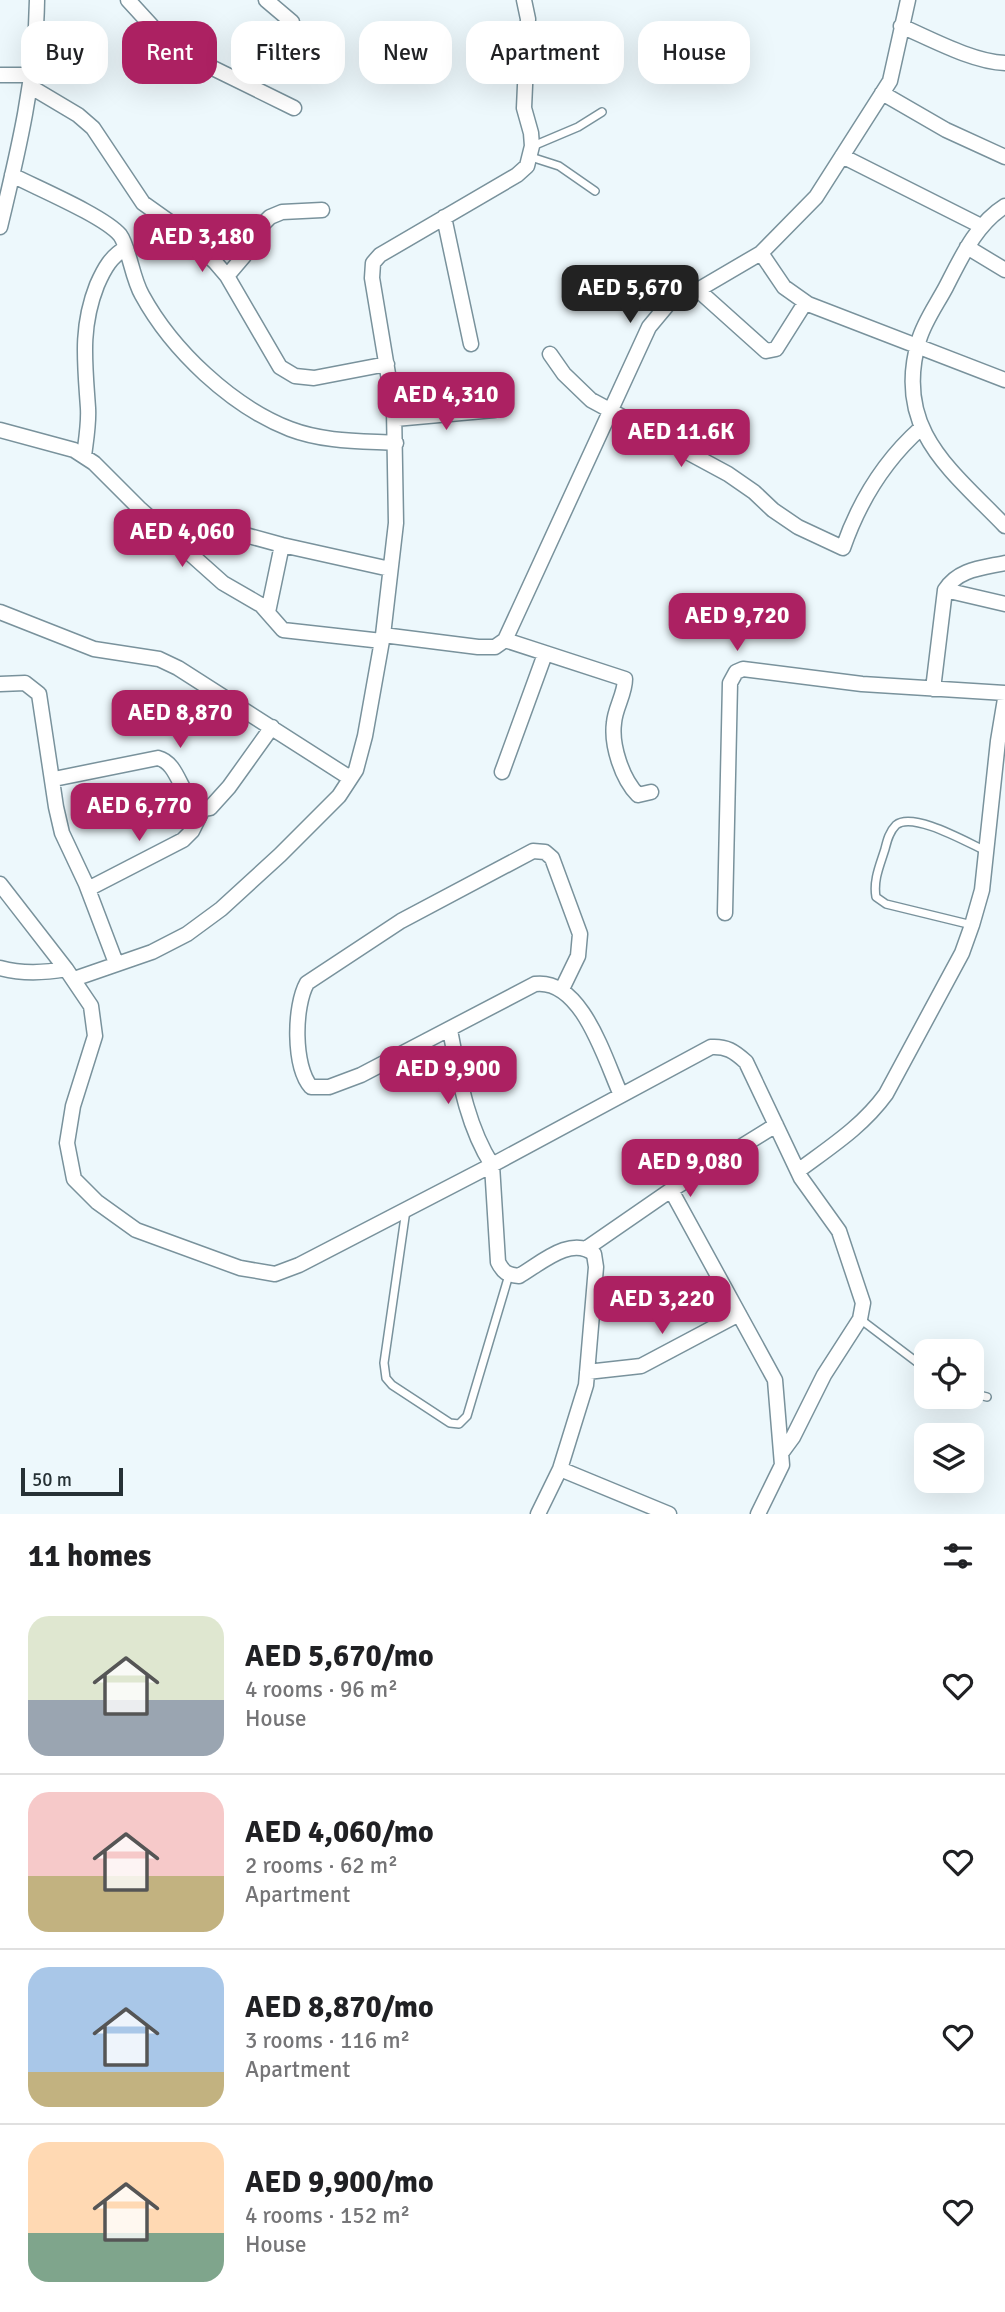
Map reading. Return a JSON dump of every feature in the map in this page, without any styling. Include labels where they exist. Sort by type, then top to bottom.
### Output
[{"type":"street","points":[[36,21],[37,0]]},
{"type":"street","points":[[128,0],[172,48],[294,108]]},
{"type":"street","points":[[266,0],[291,21]]},
{"type":"street","points":[[0,968],[70,974],[116,964],[152,952],[187,934],[221,909],[280,855],[339,796],[356,770],[365,736],[382,638],[396,523],[395,419],[372,278],[373,263],[380,255],[517,175],[527,166],[531,151],[531,133],[524,108],[528,19],[524,0]]},
{"type":"street","points":[[0,430],[74,450],[94,463],[223,583],[261,604],[283,630],[495,647],[505,640],[649,327],[669,303],[698,290],[761,253],[816,197],[890,80],[908,0]]},
{"type":"street","points":[[901,26],[963,52],[996,63],[1005,63]]},
{"type":"street","points":[[0,75],[21,79]]},
{"type":"street","points":[[0,227],[4,191],[12,175],[31,84]]},
{"type":"street","points":[[36,84],[93,128],[143,203],[188,237],[227,276],[280,367],[295,376],[314,378],[387,364]]},
{"type":"street","points":[[882,93],[946,130],[1005,157]]},
{"type":"street","points":[[842,156],[981,226]]},
{"type":"street","points":[[12,175],[102,221],[120,235],[141,295],[164,330],[212,381],[263,416],[292,430],[327,439],[396,443]]},
{"type":"street","points":[[1005,206],[981,226],[919,338],[913,396],[920,428],[943,462],[1005,526]]},
{"type":"street","points":[[227,276],[270,217],[282,212],[322,209]]},
{"type":"street","points":[[444,217],[471,344]]},
{"type":"street","points":[[968,247],[1005,270]]},
{"type":"street","points":[[84,456],[88,428],[85,325],[90,301],[109,261],[116,253],[126,248]]},
{"type":"street","points":[[761,253],[784,287],[805,303],[1005,380]]},
{"type":"street","points":[[698,290],[766,351],[776,349],[805,303]]},
{"type":"street","points":[[550,354],[578,389],[610,412],[728,474],[799,527],[843,548],[863,501],[894,454],[920,428]]},
{"type":"street","points":[[395,419],[494,410]]},
{"type":"street","points":[[159,526],[227,530],[390,569]]},
{"type":"street","points":[[268,612],[282,545]]},
{"type":"street","points":[[933,689],[944,590],[963,572],[1005,563]]},
{"type":"street","points":[[944,590],[1005,604]]},
{"type":"street","points":[[0,612],[94,649],[159,659],[178,668],[350,778]]},
{"type":"street","points":[[505,640],[625,679],[614,723],[620,767],[630,787],[638,795],[651,792]]},
{"type":"street","points":[[502,772],[545,654]]},
{"type":"street","points":[[725,913],[730,683],[736,672],[743,669],[862,684],[1005,693]]},
{"type":"street","points":[[0,684],[24,683],[39,694],[62,832],[88,889],[116,964]]},
{"type":"street","points":[[797,1171],[856,1128],[886,1094],[962,953],[982,890],[1005,699]]},
{"type":"street","points":[[54,779],[158,758],[165,760],[170,766],[194,806],[210,808],[229,787],[272,727]]},
{"type":"street","points":[[88,889],[183,840],[192,831],[203,809]]},
{"type":"street","points":[[562,989],[578,956],[580,934],[552,858],[545,852],[533,851],[401,921],[307,983],[301,995],[299,1011],[299,1065],[304,1080],[311,1087],[329,1087],[361,1075],[535,984],[548,982],[573,999],[585,1016],[621,1095]]},
{"type":"street","points":[[0,884],[70,974],[91,1006],[95,1036],[73,1106],[67,1143],[74,1179],[97,1202],[136,1230],[240,1268],[275,1274],[299,1265],[711,1047],[724,1046],[735,1052],[746,1062],[806,1188],[839,1231],[863,1303],[860,1319],[824,1375],[793,1437],[782,1452]]},
{"type":"street","points":[[450,1030],[465,1105],[483,1151],[492,1165],[498,1262],[502,1271],[509,1275],[519,1276],[568,1248],[587,1248],[671,1190],[776,1125]]},
{"type":"street","points":[[671,1190],[775,1380],[782,1467],[758,1514]]},
{"type":"street","points":[[538,1514],[559,1469],[586,1385],[596,1267],[594,1254],[587,1248]]},
{"type":"street","points":[[587,1372],[641,1366],[739,1314]]},
{"type":"street","points":[[559,1469],[645,1509],[669,1514]]},
{"type":"lane","points":[[531,151],[602,112]]},
{"type":"lane","points":[[531,151],[559,166],[595,191]]},
{"type":"lane","points":[[972,925],[886,904],[876,897],[874,886],[889,834],[897,824],[907,821],[939,830],[987,852]]},
{"type":"lane","points":[[406,1209],[384,1363],[386,1378],[392,1385],[450,1423],[459,1424],[467,1416],[509,1275]]},
{"type":"lane","points":[[860,1319],[914,1360]]}]
